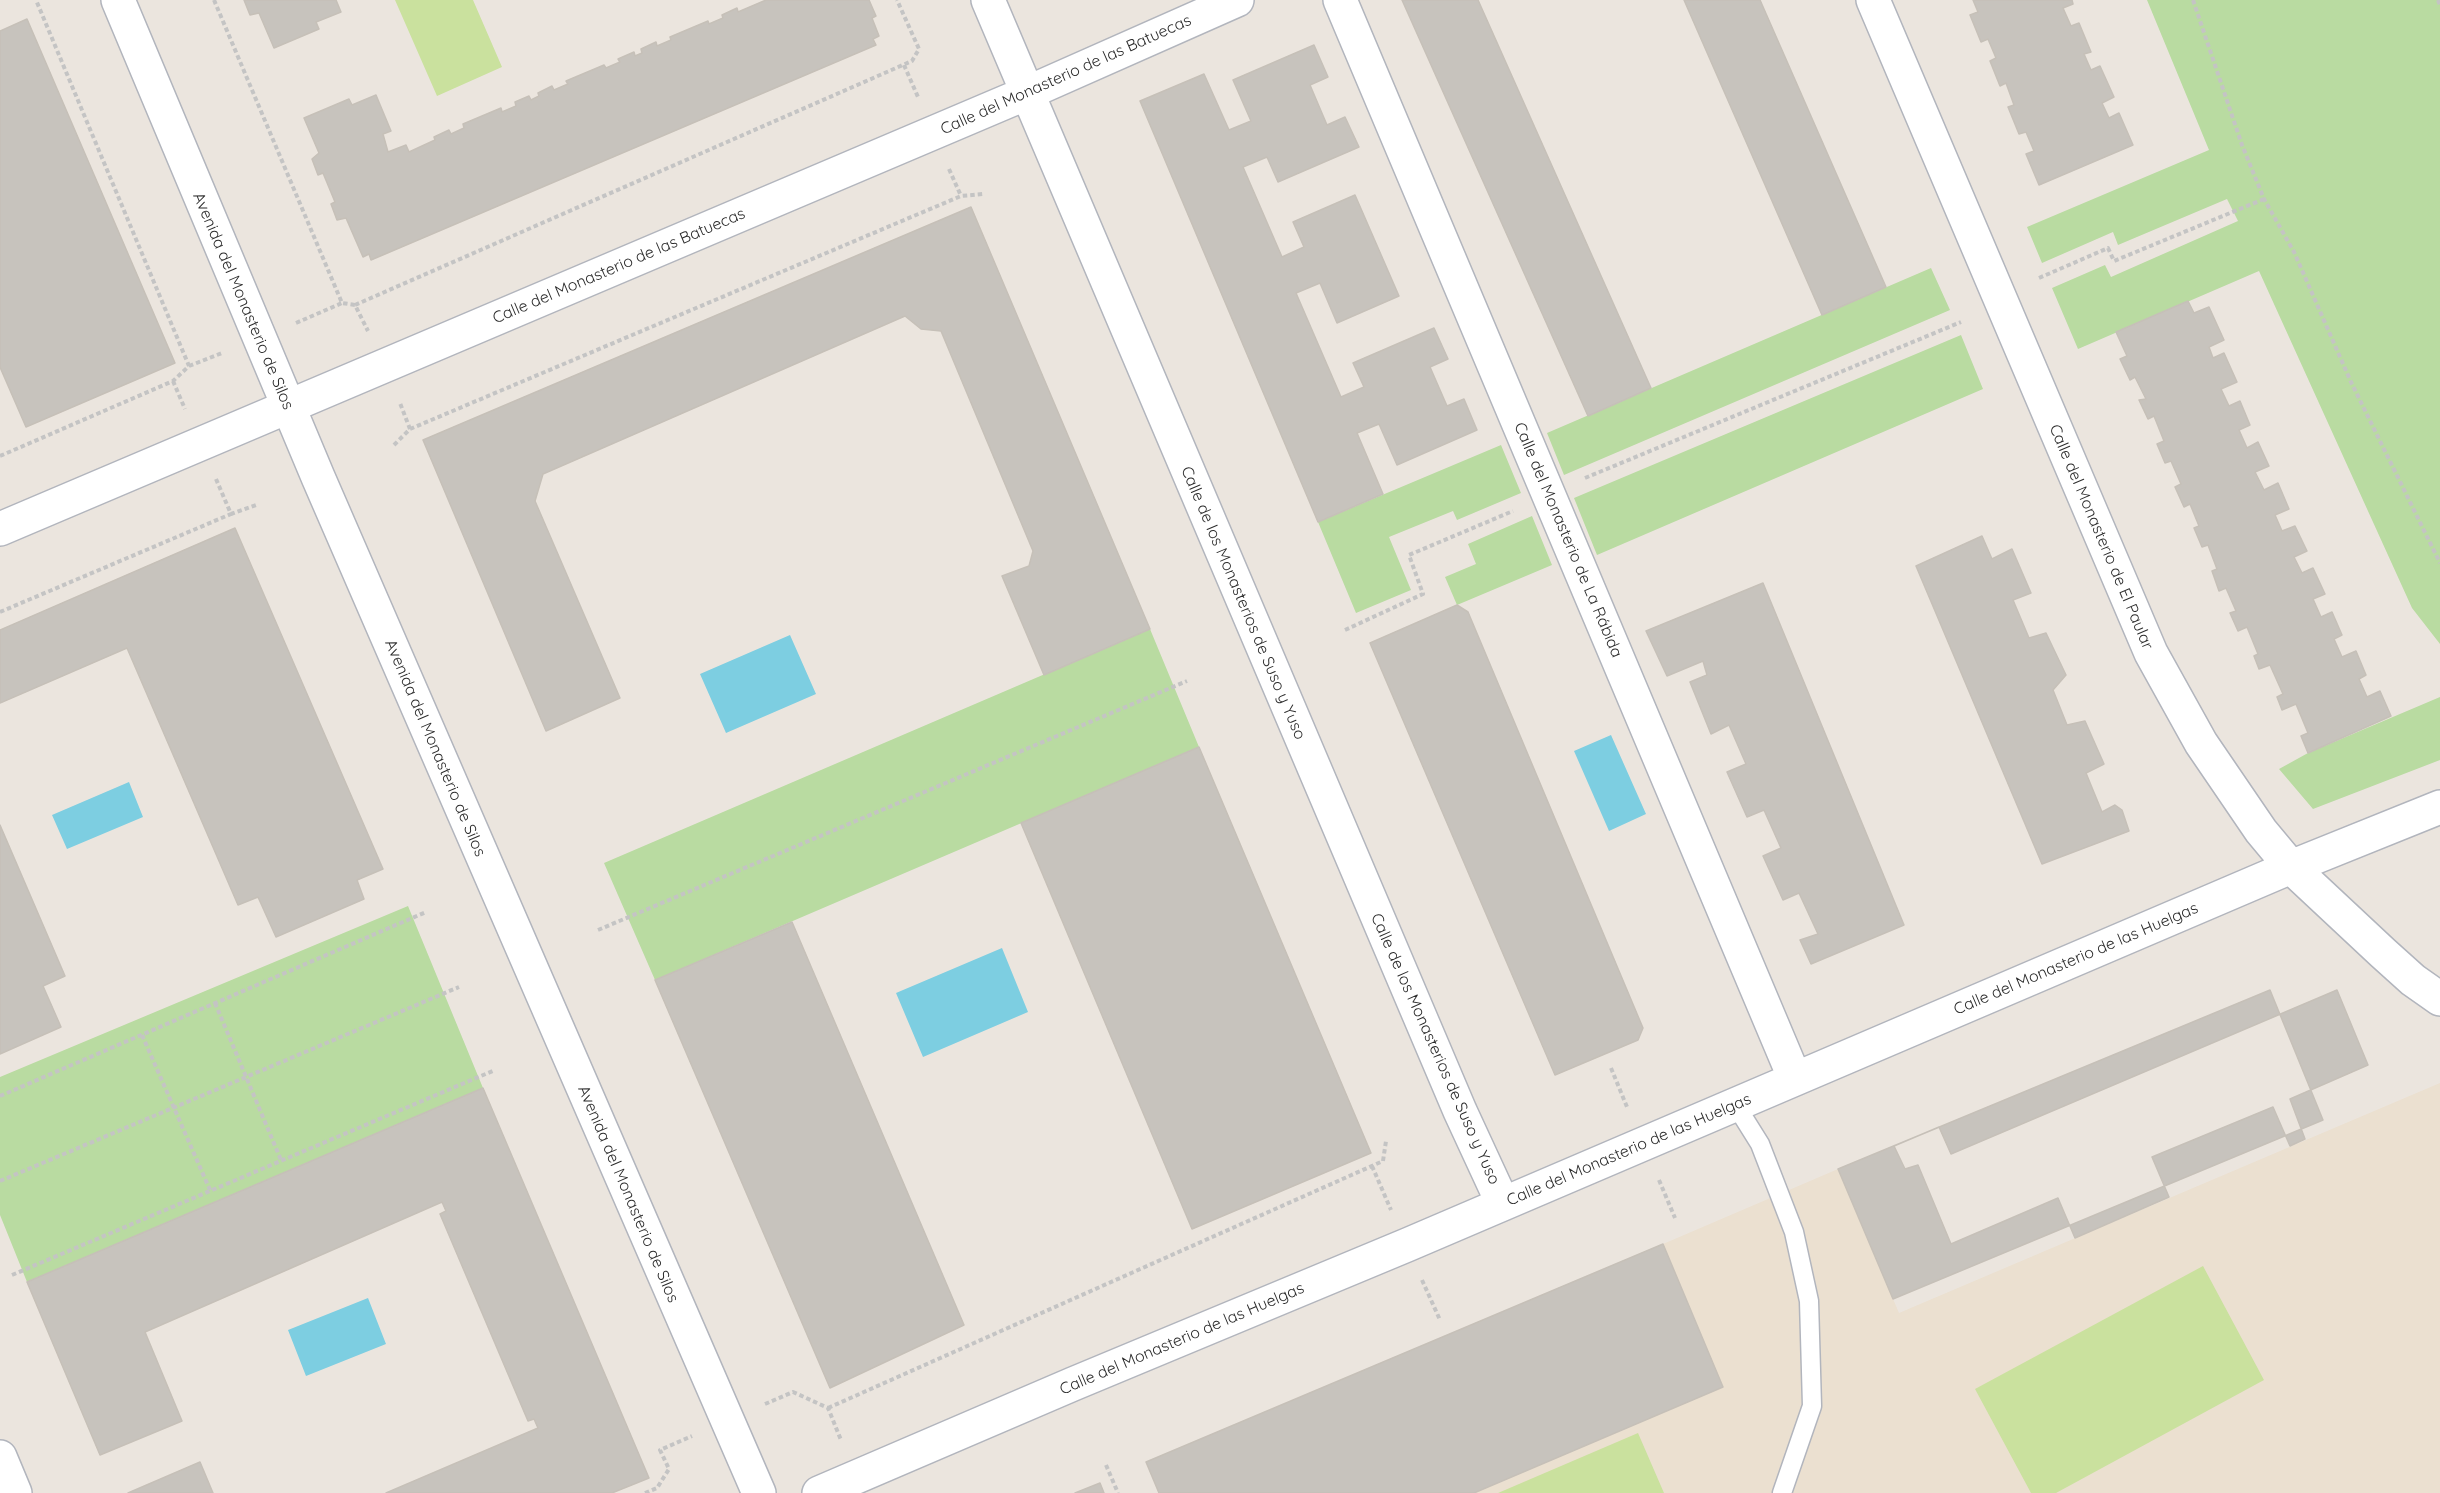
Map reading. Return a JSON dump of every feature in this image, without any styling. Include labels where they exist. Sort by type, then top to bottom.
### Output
[{"type":"street","name":"Avenida del Monasterio de Silos","points":[[118,0],[288,407],[759,1493]]},
{"type":"street","name":"Calle de los Monasterios de Suso y Yuso","points":[[988,0],[1460,1111],[1503,1204]]},
{"type":"street","name":"Calle del Monasterio de las Batuecas","points":[[0,529],[1027,93],[1237,0]]},
{"type":"street","name":"Calle del Monasterio de La Rábida","points":[[1340,0],[1796,1079]]},
{"type":"street","name":"Calle del Monasterio de El Paular","points":[[1873,0],[2151,653],[2201,743],[2261,831],[2291,867],[2413,980],[2440,999]]},
{"type":"street","name":"Calle del Monasterio de las Huelgas","points":[[819,1493],[2291,867],[2440,807]]},
{"type":"street","points":[[0,1458],[15,1493]]},
{"type":"lane","points":[[1735,1104],[1760,1144],[1794,1232],[1809,1301],[1812,1406],[1782,1493]]},
{"type":"path","points":[[0,456],[173,381],[189,366],[36,0]]},
{"type":"path","points":[[214,0],[342,303],[355,305],[912,61],[919,49],[897,0]]},
{"type":"path","points":[[2193,0],[2242,145],[2264,199],[2294,252],[2351,382],[2440,563]]},
{"type":"path","points":[[2438,0],[2440,5]]},
{"type":"path","points":[[394,445],[410,429],[961,196],[983,194]]},
{"type":"path","points":[[2038,278],[2108,248],[2114,261],[2264,199]]},
{"type":"path","points":[[355,305],[385,366],[410,429]]},
{"type":"path","points":[[1345,630],[1423,594],[1409,555],[1526,506],[1548,494],[1961,322]]},
{"type":"path","points":[[0,612],[231,514]]},
{"type":"path","points":[[598,930],[1186,681]]},
{"type":"path","points":[[0,1095],[426,912]]},
{"type":"path","points":[[0,1181],[459,987]]},
{"type":"path","points":[[215,1003],[281,1160]]},
{"type":"path","points":[[141,1035],[210,1190]]},
{"type":"path","points":[[12,1275],[495,1070]]},
{"type":"path","points":[[828,1408],[1383,1161],[1386,1141]]},
{"type":"path","points":[[793,1392],[828,1408],[857,1476]]},
{"type":"path","points":[[645,1493],[657,1488],[669,1469],[660,1450]]},
{"type":"path","points":[[1106,1465],[1118,1493]]},
{"type":"shaded area","points":[[2440,1083],[2440,1493],[1474,1493],[1723,1387],[1663,1244],[1838,1169],[1899,1313]]},
{"type":"green space","points":[[395,0],[473,0],[502,67],[437,96]]},
{"type":"green space","points":[[2147,0],[2440,0],[2440,644],[2412,608],[2259,271],[2078,349],[2052,288],[2105,265],[2111,277],[2238,221],[2227,199],[2118,245],[2113,232],[2042,263],[2027,227],[2209,150]]},
{"type":"green space","points":[[1931,268],[1950,310],[1564,475],[1547,433]]},
{"type":"green space","points":[[1961,335],[1983,389],[1597,555],[1574,498]]},
{"type":"green space","points":[[1501,445],[1521,493],[1457,520],[1453,511],[1389,537],[1411,590],[1356,613],[1318,522]]},
{"type":"green space","points":[[1532,516],[1552,565],[1457,605],[1445,577],[1476,564],[1468,544]]},
{"type":"green space","points":[[1150,629],[1199,747],[655,980],[604,863]]},
{"type":"green space","points":[[2440,697],[2440,760],[2313,809],[2279,769],[2308,753]]},
{"type":"green space","points":[[408,906],[483,1088],[27,1282],[0,1215],[0,1077]]},
{"type":"green space","points":[[2203,1266],[2264,1380],[2056,1493],[2031,1493],[1975,1389]]},
{"type":"green space","points":[[1638,1433],[1664,1493],[1498,1493]]},
{"type":"water","points":[[790,635],[816,694],[726,733],[700,674]]},
{"type":"water","points":[[1611,735],[1646,814],[1609,831],[1574,751]]},
{"type":"water","points":[[129,782],[143,817],[67,849],[52,815]]},
{"type":"water","points":[[1002,948],[1028,1012],[923,1057],[896,993]]},
{"type":"water","points":[[368,1298],[386,1344],[306,1376],[288,1330]]},
{"type":"building","points":[[244,0],[336,0],[341,12],[316,22],[319,29],[274,48],[259,13],[250,15]]},
{"type":"building","points":[[766,0],[869,0],[876,16],[872,18],[879,36],[873,39],[876,45],[371,260],[369,254],[363,257],[346,218],[337,220],[331,204],[335,202],[323,173],[318,175],[312,159],[319,153],[304,118],[349,99],[352,105],[376,95],[391,131],[383,134],[388,152],[406,145],[409,152],[435,140],[434,137],[449,130],[451,134],[464,128],[463,124],[501,108],[502,112],[516,106],[515,102],[529,96],[531,100],[539,96],[538,93],[552,86],[554,90],[568,84],[566,81],[604,65],[606,68],[620,62],[618,59],[634,52],[635,56],[642,53],[641,49],[656,42],[657,46],[671,40],[670,37],[708,21],[709,24],[723,18],[722,15],[737,8],[738,12]]},
{"type":"building","points":[[1402,0],[1478,0],[1651,388],[1588,416]]},
{"type":"building","points":[[1684,0],[1760,0],[1886,287],[1822,315]]},
{"type":"building","points":[[1973,0],[2072,0],[2073,4],[2063,8],[2071,26],[2079,23],[2091,52],[2084,54],[2091,70],[2100,66],[2114,97],[2102,103],[2109,118],[2119,113],[2133,145],[2039,185],[2026,154],[2034,151],[2026,132],[2019,134],[2008,107],[2014,105],[2006,83],[2000,86],[1990,61],[1996,58],[1988,39],[1981,42],[1970,15],[1978,12]]},
{"type":"building","points":[[27,19],[175,363],[26,427],[0,367],[0,31]]},
{"type":"building","points":[[1314,45],[1328,77],[1310,85],[1327,125],[1345,117],[1359,147],[1278,182],[1267,157],[1243,167],[1282,257],[1304,247],[1293,222],[1355,195],[1399,296],[1337,323],[1320,283],[1296,293],[1341,397],[1364,387],[1353,363],[1434,328],[1448,359],[1430,367],[1447,406],[1464,399],[1477,430],[1397,465],[1379,424],[1357,433],[1383,494],[1318,522],[1140,101],[1204,74],[1229,130],[1251,121],[1233,80]]},
{"type":"building","points":[[971,207],[1150,629],[1044,675],[1002,576],[1029,566],[1033,551],[941,331],[921,329],[905,316],[543,474],[535,501],[620,698],[546,731],[423,440]]},
{"type":"building","points":[[2188,301],[2194,313],[2209,307],[2224,340],[2209,347],[2213,358],[2224,353],[2237,382],[2221,389],[2229,406],[2240,401],[2250,425],[2239,430],[2247,448],[2258,442],[2269,466],[2255,472],[2264,490],[2278,483],[2289,509],[2275,515],[2282,531],[2295,526],[2307,551],[2294,557],[2302,573],[2313,568],[2325,594],[2313,599],[2321,617],[2332,612],[2342,635],[2334,639],[2342,657],[2356,651],[2366,675],[2359,679],[2367,697],[2380,691],[2391,716],[2308,753],[2301,736],[2308,733],[2296,704],[2282,710],[2277,697],[2283,694],[2270,665],[2259,669],[2254,656],[2258,654],[2247,627],[2238,631],[2230,613],[2236,611],[2226,588],[2219,591],[2212,571],[2217,569],[2208,545],[2202,547],[2194,528],[2199,526],[2190,504],[2184,507],[2175,487],[2181,484],[2171,461],[2165,463],[2157,444],[2164,441],[2154,416],[2148,419],[2139,400],[2146,399],[2135,377],[2130,380],[2120,359],[2127,356],[2116,332]]},
{"type":"building","points":[[235,528],[383,869],[357,880],[364,899],[276,937],[258,897],[238,905],[127,648],[0,703],[0,630]]},
{"type":"building","points":[[1982,536],[1992,559],[2012,549],[2031,593],[2013,600],[2029,638],[2046,633],[2066,675],[2053,690],[2067,725],[2085,721],[2104,764],[2086,773],[2102,812],[2115,805],[2122,810],[2129,831],[2042,864],[1916,566]]},
{"type":"building","points":[[1763,583],[1904,925],[1811,964],[1800,940],[1818,934],[1799,893],[1783,900],[1763,856],[1781,848],[1764,810],[1747,817],[1727,772],[1746,764],[1729,725],[1711,734],[1690,682],[1707,675],[1703,661],[1667,676],[1646,631]]},
{"type":"building","points":[[1457,605],[1468,612],[1643,1028],[1638,1040],[1555,1075],[1370,643]]},
{"type":"building","points":[[1199,747],[1371,1153],[1192,1229],[1021,823]]},
{"type":"building","points":[[0,825],[65,976],[43,986],[61,1027],[0,1054]]},
{"type":"building","points":[[792,922],[964,1325],[830,1388],[655,980]]},
{"type":"building","points":[[2270,990],[2323,1120],[1893,1299],[1838,1169]]},
{"type":"building","points":[[2337,990],[2368,1065],[2290,1099],[2305,1139],[2290,1146],[2273,1107],[2152,1157],[2169,1197],[2075,1238],[2058,1198],[1951,1244],[1918,1165],[1905,1169],[1894,1146],[1939,1127],[1951,1154]]},
{"type":"building","points":[[483,1088],[649,1478],[612,1493],[386,1493],[538,1428],[534,1419],[528,1421],[440,1214],[446,1211],[442,1202],[145,1332],[182,1421],[100,1455],[27,1282]]},
{"type":"building","points":[[1663,1244],[1723,1387],[1474,1493],[1159,1493],[1146,1462]]},
{"type":"building","points":[[200,1462],[213,1493],[128,1493]]},
{"type":"building","points":[[1100,1483],[1104,1493],[1075,1493]]}]
